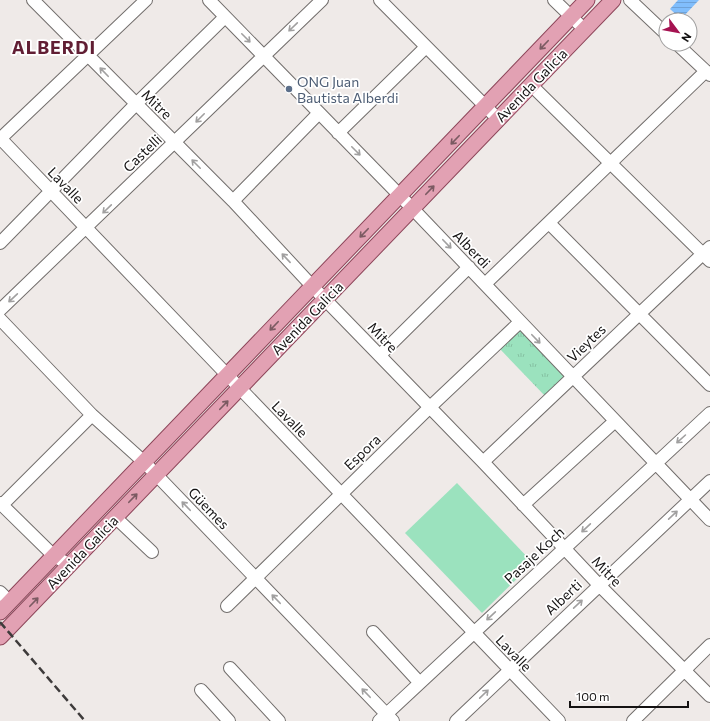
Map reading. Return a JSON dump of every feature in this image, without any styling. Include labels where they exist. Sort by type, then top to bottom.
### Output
[{"type":"main road","name":"Avenida Galicia","points":[[3,602],[54,556],[312,286],[401,196],[587,0]]},
{"type":"main road","name":"Avenida Galicia","points":[[0,637],[613,0]]},
{"type":"street","name":"Mitre","points":[[33,0],[233,201],[312,286],[483,462],[598,585],[710,696]]},
{"type":"street","points":[[0,138],[146,0]]},
{"type":"street","name":"Alberdi","points":[[209,0],[401,196],[614,422],[710,520]]},
{"type":"street","name":"Castelli","points":[[0,310],[87,228],[263,55],[322,0]]},
{"type":"street","points":[[380,0],[498,119]]},
{"type":"street","points":[[554,0],[584,29]]},
{"type":"street","points":[[630,0],[658,26]]},
{"type":"street","points":[[0,243],[136,104],[225,17]]},
{"type":"street","points":[[338,133],[426,47]]},
{"type":"street","points":[[485,284],[708,73],[686,52]]},
{"type":"street","points":[[531,85],[611,164],[708,254]]},
{"type":"street","points":[[233,201],[319,113]]},
{"type":"street","name":"Lavalle","points":[[0,138],[559,721]]},
{"type":"street","points":[[549,223],[710,384]]},
{"type":"street","name":"Vieytes","points":[[483,462],[639,313],[708,254]]},
{"type":"street","points":[[380,355],[469,267]]},
{"type":"street","name":"Güemes","points":[[0,319],[92,415],[156,474],[387,719]]},
{"type":"street","name":"Espora","points":[[227,606],[429,408],[520,322]]},
{"type":"street","name":"Pasaje Koch","points":[[387,719],[419,682],[710,413]]},
{"type":"street","points":[[70,565],[54,556],[1,504],[92,415]]},
{"type":"street","points":[[523,505],[614,422]]},
{"type":"street","name":"Alberti","points":[[456,721],[509,669],[710,481]]},
{"type":"street","points":[[115,517],[152,552]]},
{"type":"street","points":[[373,632],[419,682]]},
{"type":"street","points":[[632,721],[710,645]]},
{"type":"street","points":[[230,668],[279,721]]},
{"type":"street","points":[[201,690],[229,721]]},
{"type":"green space","points":[[520,328],[566,376],[545,396],[499,348]]},
{"type":"green space","points":[[457,483],[533,563],[482,613],[405,533]]},
{"type":"water","points":[[678,0],[699,0],[688,12],[673,12],[670,9]]},
{"type":"railway","points":[[0,622],[85,721]]},
{"type":"place","name":"ONG Juan Bautista Alberdi","points":[[289,89]]},
{"type":"district","name":"ALBERDI","points":[[54,47]]}]
